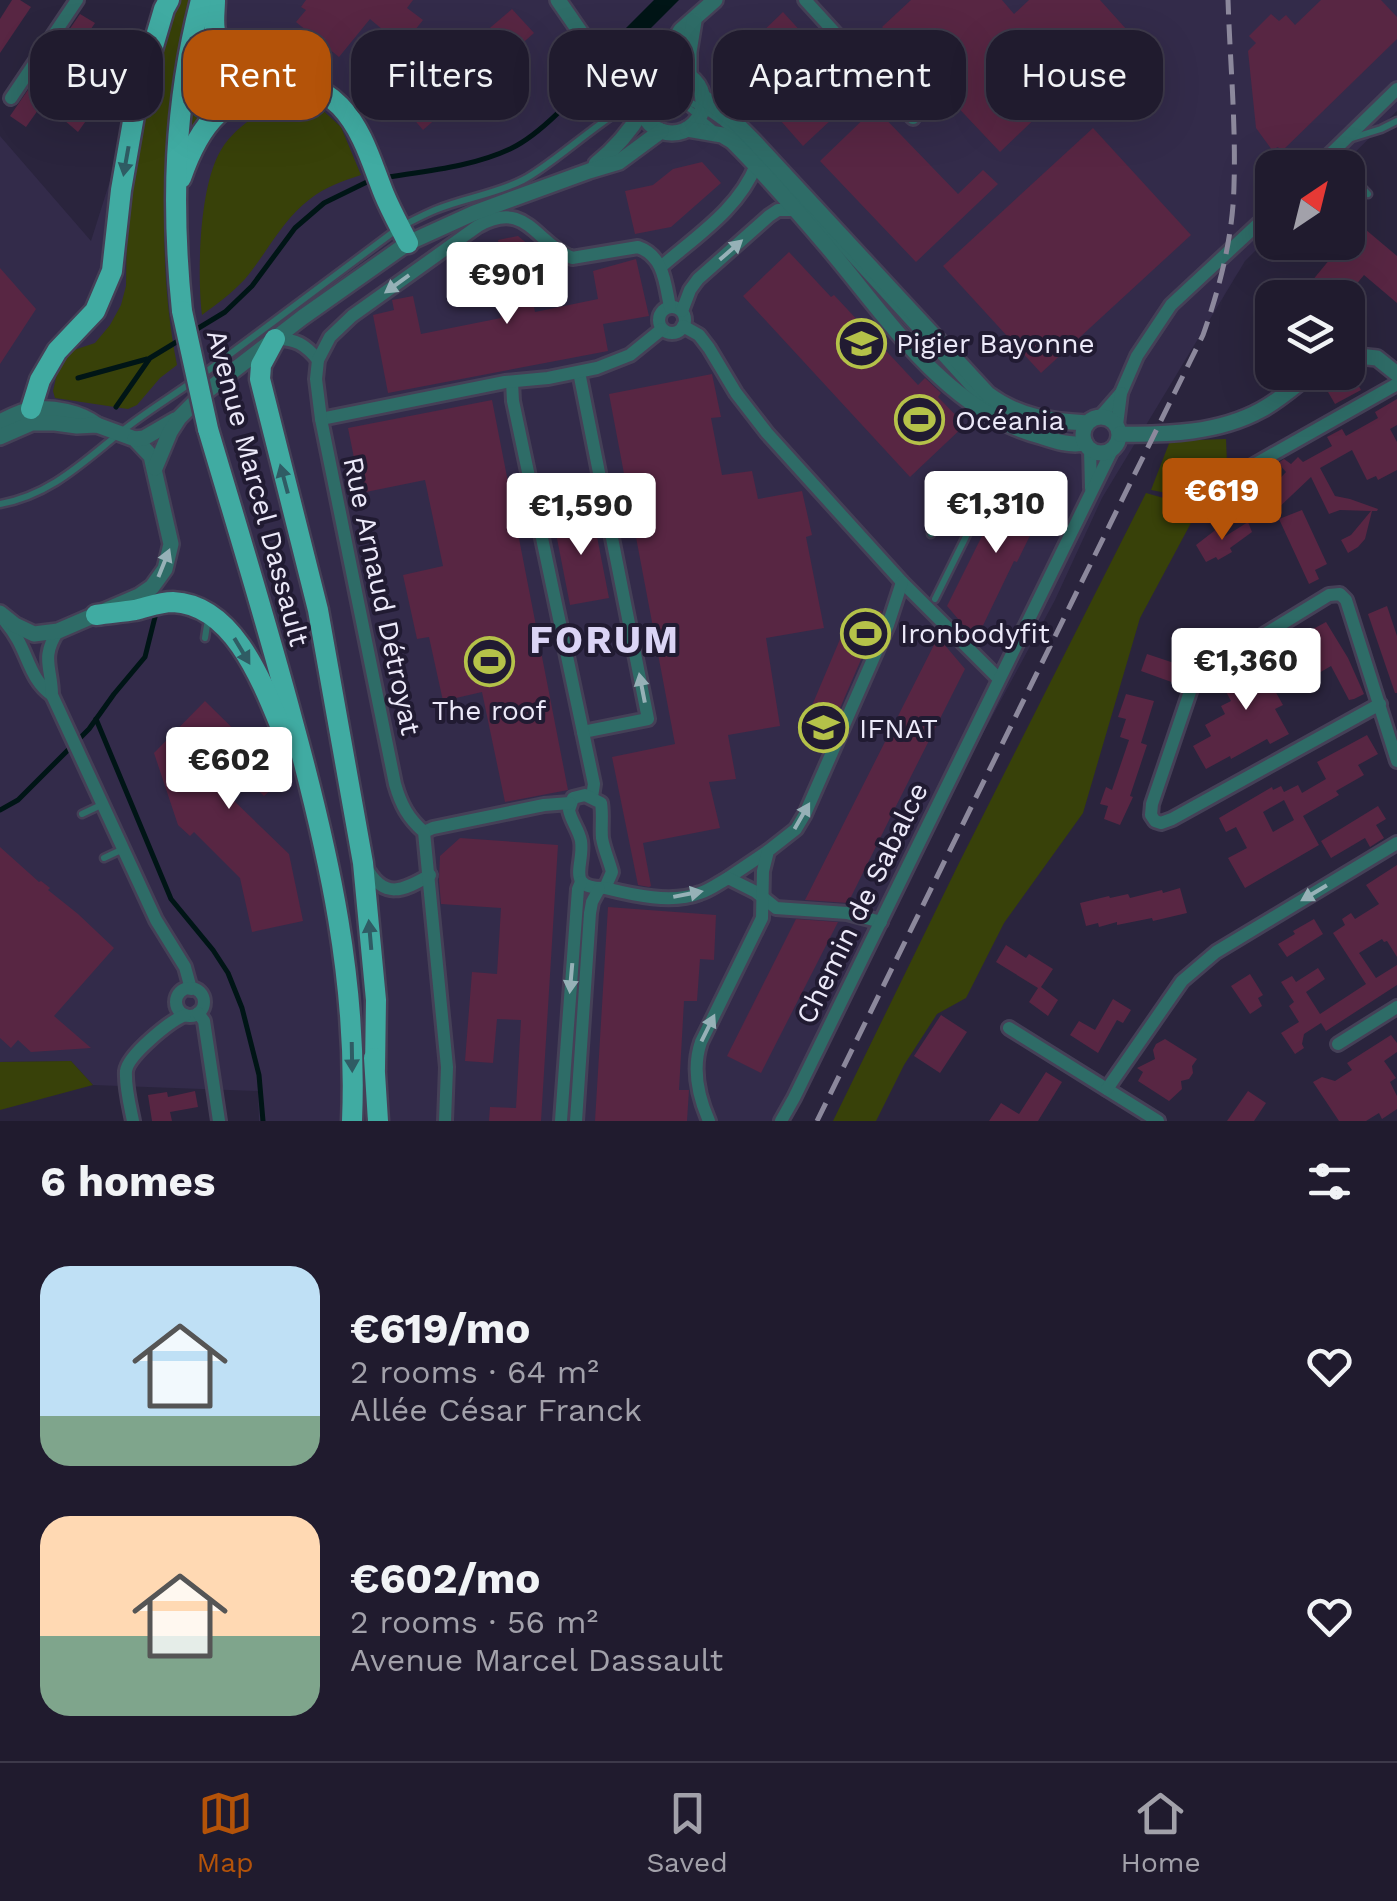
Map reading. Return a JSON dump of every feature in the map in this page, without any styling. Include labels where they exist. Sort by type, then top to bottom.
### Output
[{"type":"main road","points":[[31,410],[40,380],[56,351],[96,310],[112,272],[136,104],[169,0]]},
{"type":"main road","name":"Avenue Marcel Dassault","points":[[201,0],[190,40],[174,199],[182,311],[208,429],[322,828],[340,926],[352,1041],[352,1121]]},
{"type":"main road","points":[[214,0],[215,30]]},
{"type":"main road","points":[[331,98],[356,127],[404,235]]},
{"type":"main road","points":[[174,199],[194,146],[212,120]]},
{"type":"main road","points":[[275,338],[261,365],[260,379],[318,610],[363,863],[376,1000],[375,1068]]},
{"type":"main road","points":[[96,615],[168,602],[190,604],[225,625],[250,662],[322,828]]},
{"type":"main road","name":"Avenue Marcel Dassault","points":[[340,926],[359,974],[375,1068],[378,1121]]},
{"type":"street","points":[[7,100],[76,0]]},
{"type":"street","points":[[558,0],[580,30]]},
{"type":"street","points":[[681,30],[715,0]]},
{"type":"street","points":[[805,0],[832,30]]},
{"type":"street","points":[[693,30],[694,21]]},
{"type":"street","points":[[693,79],[697,113],[756,166],[905,340],[961,396],[1004,424],[1057,442],[1072,445],[1110,419],[1116,437]]},
{"type":"street","points":[[1334,150],[1397,89]]},
{"type":"street","points":[[649,120],[661,130],[674,132],[697,113]]},
{"type":"street","points":[[697,113],[734,121],[975,382],[1000,403],[1089,432],[1103,454],[1116,437],[1228,424],[1259,411],[1288,390]]},
{"type":"street","points":[[589,170],[617,148],[635,120]]},
{"type":"street","points":[[0,437],[32,423],[116,431],[144,438],[179,418],[228,373],[404,235],[619,162],[661,130]]},
{"type":"street","points":[[662,266],[723,214],[744,189],[756,166]]},
{"type":"street","points":[[662,329],[659,318],[663,311],[676,309],[698,279],[778,210],[797,210]]},
{"type":"street","points":[[275,338],[304,345],[318,360],[339,326],[486,221],[512,217],[520,218],[572,258],[638,247],[649,250],[662,266],[676,309],[685,319],[674,333],[662,329]]},
{"type":"street","name":"Chemin de Sabalce","points":[[780,1121],[1091,491],[1116,437],[1121,393],[1136,356],[1171,304],[1255,226]]},
{"type":"street","points":[[683,326],[709,348],[752,416],[902,582],[999,679]]},
{"type":"street","points":[[320,419],[618,362],[662,329]]},
{"type":"street","points":[[1365,356],[1377,358],[1397,374]]},
{"type":"street","name":"Rue Arnaud Détroyat","points":[[318,360],[316,397],[395,784],[410,820],[424,832],[448,1067],[445,1121]]},
{"type":"street","points":[[580,372],[648,718],[583,732]]},
{"type":"street","points":[[512,382],[513,402],[594,784],[592,797]]},
{"type":"street","points":[[1252,466],[1397,384]]},
{"type":"street","name":"Chemin de Sabalce","points":[[1091,491],[1089,432],[1121,393]]},
{"type":"street","points":[[0,422],[31,410],[62,411],[85,416],[116,431],[151,456],[171,544],[165,569],[152,587],[58,632],[34,634],[15,626],[0,613]]},
{"type":"street","points":[[154,468],[179,418]]},
{"type":"street","points":[[581,882],[589,887],[628,893],[688,897],[728,878],[796,829],[888,625],[902,582]]},
{"type":"street","points":[[1380,704],[1172,819],[1161,823],[1152,815],[1152,804],[1196,677],[1329,595],[1340,594],[1346,600],[1380,704],[1397,760]]},
{"type":"street","points":[[0,613],[17,638],[31,672],[52,696],[156,920],[185,966],[191,988],[202,996],[204,1005],[168,1026],[129,1061],[126,1072],[133,1121]]},
{"type":"street","points":[[52,696],[47,650],[58,632]]},
{"type":"street","points":[[424,832],[544,805],[570,803],[578,796],[592,797],[601,803],[603,845],[612,872],[592,902],[590,912],[576,1121]]},
{"type":"street","points":[[561,1121],[581,882],[582,844],[570,817],[570,803]]},
{"type":"street","points":[[1108,1089],[1182,982],[1216,952],[1397,843]]},
{"type":"street","points":[[709,1121],[700,1098],[696,1054],[762,918],[762,871],[768,851]]},
{"type":"street","points":[[363,863],[373,880],[394,890],[406,888],[430,874]]},
{"type":"street","points":[[728,878],[776,908],[848,914],[880,922]]},
{"type":"street","points":[[191,988],[177,997],[178,1010],[204,1020],[219,1121]]},
{"type":"street","points":[[1338,1044],[1397,1007]]},
{"type":"street","points":[[1009,1028],[1158,1121]]},
{"type":"lane","points":[[693,110],[730,128],[969,388],[992,408],[1031,427],[1070,437],[1089,432]]},
{"type":"lane","points":[[0,504],[36,495],[100,452],[116,431],[436,210],[522,180],[617,120]]},
{"type":"lane","points":[[1344,140],[1397,120]]},
{"type":"lane","points":[[742,151],[781,181]]},
{"type":"lane","points":[[1365,191],[1368,194]]},
{"type":"lane","points":[[868,277],[906,306]]},
{"type":"lane","points":[[935,599],[994,480]]},
{"type":"lane","points":[[932,534],[946,510],[955,506],[974,519]]},
{"type":"lane","points":[[205,638],[209,613]]},
{"type":"lane","points":[[82,814],[102,804]]},
{"type":"lane","points":[[104,858],[122,849]]},
{"type":"shaded area","points":[[167,0],[1397,0],[1397,111],[1357,150],[1255,150],[1255,251],[1245,261],[1102,498],[1055,600],[881,922],[786,1121],[259,1121],[258,1091],[93,1085],[71,1061],[0,1062],[0,136],[91,241],[129,120],[163,120],[163,30],[158,30]]},
{"type":"shaded area","points":[[654,0],[679,0],[649,30],[624,30]]},
{"type":"green space","points":[[177,0],[189,0],[172,90],[164,212],[168,304],[177,365],[137,405],[128,409],[55,398],[58,369],[65,358],[71,351],[95,343],[121,305],[126,286],[127,222],[143,120],[163,120],[163,44]]},
{"type":"green space","points":[[207,18],[216,30],[205,30]]},
{"type":"green space","points":[[331,118],[341,127],[361,175],[328,188],[300,207],[245,279],[202,315],[204,207],[214,166],[233,135],[251,120]]},
{"type":"green space","points":[[190,120],[211,120],[188,141]]},
{"type":"green space","points":[[1226,439],[1227,463],[1208,501],[1151,490],[1170,441]]},
{"type":"green space","points":[[1146,493],[1199,508],[1140,618],[1083,813],[1004,923],[966,998],[937,1014],[904,1065],[876,1121],[833,1121],[959,863]]},
{"type":"green space","points":[[71,1061],[93,1085],[0,1110],[0,1062]]},
{"type":"building","points":[[12,0],[31,7],[0,53],[0,19]]},
{"type":"building","points":[[306,0],[413,0],[407,8],[423,20],[415,30],[383,30],[370,19],[361,30],[351,30],[351,42],[339,57],[331,50],[331,30],[306,30],[296,22],[306,10],[301,7]]},
{"type":"building","points":[[911,0],[1002,0],[1014,14],[1029,0],[1100,0],[1127,30],[986,30],[986,120],[1033,120],[1000,152],[966,116],[966,30],[882,27]]},
{"type":"building","points":[[1321,0],[1381,0],[1397,17],[1397,39],[1283,150],[1278,147],[1272,150],[1256,128],[1248,51],[1256,43],[1249,36],[1271,14],[1279,21],[1286,15],[1295,25]]},
{"type":"building","points":[[512,9],[534,33],[529,37],[529,30],[487,30]]},
{"type":"building","points":[[783,12],[799,30],[764,30]]},
{"type":"building","points":[[80,14],[95,23],[90,30],[69,30]]},
{"type":"building","points":[[30,87],[31,120],[26,127],[10,116]]},
{"type":"building","points":[[64,120],[86,120],[78,132]]},
{"type":"building","points":[[415,120],[434,120],[423,130]]},
{"type":"building","points":[[780,120],[831,120],[803,146]]},
{"type":"building","points":[[863,120],[887,120],[958,194],[983,170],[998,184],[916,262],[820,161]]},
{"type":"building","points":[[1093,128],[1191,235],[1041,373],[943,266]]},
{"type":"building","points":[[702,162],[721,183],[671,227],[635,234],[625,191],[653,185],[673,169]]},
{"type":"building","points":[[1365,229],[1397,256],[1397,303],[1364,275],[1360,280],[1313,280],[1329,260],[1365,260]]},
{"type":"building","points":[[518,236],[541,255],[527,271],[535,312],[598,299],[593,271],[636,259],[649,316],[603,324],[608,351],[388,393],[373,315],[394,310],[392,300],[413,296],[421,334],[501,318],[493,279],[505,277],[498,240]]},
{"type":"building","points":[[789,252],[918,385],[925,378],[941,393],[938,397],[965,425],[910,477],[743,296]]},
{"type":"building","points":[[0,268],[36,309],[0,364]]},
{"type":"building","points":[[712,374],[721,417],[711,418],[722,475],[752,471],[758,499],[802,491],[812,535],[806,537],[824,628],[766,638],[780,726],[728,735],[736,779],[709,782],[720,828],[643,843],[649,887],[638,885],[612,757],[675,744],[609,394]]},
{"type":"building","points":[[1327,390],[1361,390],[1335,404]]},
{"type":"building","points":[[1397,399],[1397,425],[1390,429],[1397,442],[1397,470],[1378,480],[1376,476],[1367,480],[1352,450],[1320,468],[1335,496],[1378,509],[1372,511],[1365,539],[1358,547],[1348,553],[1341,540],[1351,535],[1371,511],[1340,510],[1329,514],[1311,477],[1273,513],[1270,507],[1255,513],[1248,498],[1272,487],[1286,472],[1278,463],[1284,459],[1291,464],[1298,457],[1303,462],[1332,446],[1327,437],[1342,429],[1346,436],[1378,418],[1375,412]]},
{"type":"building","points":[[492,400],[568,790],[505,802],[482,692],[443,701],[429,637],[417,639],[403,575],[443,566],[425,480],[361,493],[348,428]]},
{"type":"building","points":[[1010,480],[1048,499],[976,640],[947,606]]},
{"type":"building","points":[[1302,510],[1327,564],[1315,570],[1319,579],[1309,584],[1279,519]]},
{"type":"building","points":[[592,511],[609,598],[570,605],[553,518]]},
{"type":"building","points":[[1248,522],[1252,532],[1230,548],[1232,552],[1206,562],[1196,545],[1218,528],[1224,537]]},
{"type":"building","points":[[1387,606],[1397,636],[1397,693],[1368,614]]},
{"type":"building","points":[[882,611],[824,745],[800,734],[849,618]]},
{"type":"building","points":[[1326,622],[1364,694],[1354,699],[1349,700],[1331,666],[1300,684],[1293,672],[1316,658],[1302,635]]},
{"type":"building","points":[[938,637],[965,669],[848,903],[805,900]]},
{"type":"building","points":[[1274,648],[1276,652],[1282,649],[1289,662],[1266,675],[1283,705],[1275,709],[1289,734],[1270,744],[1267,739],[1206,769],[1193,746],[1211,736],[1205,725],[1225,714],[1221,706],[1231,701],[1222,684],[1259,663],[1257,658]]},
{"type":"building","points":[[1147,654],[1183,666],[1177,684],[1141,671]]},
{"type":"building","points":[[1126,694],[1154,701],[1141,743],[1147,745],[1130,796],[1133,797],[1120,825],[1104,819],[1108,806],[1100,804],[1106,787],[1112,790],[1129,740],[1120,737],[1126,719],[1118,717]]},
{"type":"building","points":[[205,701],[265,760],[259,766],[277,784],[264,796],[246,778],[229,796],[289,854],[303,921],[252,932],[240,878],[194,832],[190,836],[178,825],[154,753]]},
{"type":"building","points":[[1367,735],[1378,754],[1358,765],[1364,775],[1303,816],[1319,845],[1245,888],[1228,858],[1247,848],[1236,827],[1226,832],[1219,818],[1272,787],[1273,790],[1281,786],[1284,792],[1298,785],[1302,793],[1326,779],[1317,762]],"holes":[[[1284,800],[1294,820],[1273,832],[1263,812]]]},
{"type":"building","points":[[1378,806],[1386,819],[1376,825],[1384,838],[1370,847],[1365,838],[1331,858],[1321,841]]},
{"type":"building","points":[[460,838],[558,845],[541,1121],[489,1121],[490,1107],[516,1108],[521,1020],[497,1019],[493,1063],[465,1061],[472,972],[497,974],[501,908],[441,904],[440,856]]},
{"type":"building","points":[[0,847],[114,948],[54,1016],[91,1048],[31,1052],[18,1040],[11,1048],[0,1038]]},
{"type":"building","points":[[1397,865],[1397,957],[1382,939],[1359,953],[1376,978],[1397,965],[1397,985],[1326,1031],[1321,1023],[1304,1034],[1304,1048],[1295,1054],[1281,1033],[1299,1022],[1289,1006],[1294,1002],[1281,982],[1292,976],[1296,982],[1318,968],[1325,979],[1306,992],[1320,1014],[1366,984],[1333,933],[1345,925],[1342,919],[1351,913],[1355,919],[1379,904],[1366,885]]},
{"type":"building","points":[[1180,888],[1187,913],[1153,921],[1152,918],[1086,926],[1080,903]]},
{"type":"building","points":[[608,907],[716,915],[714,960],[700,959],[697,1001],[684,1001],[679,1090],[689,1090],[687,1121],[595,1121]]},
{"type":"building","points":[[796,919],[838,922],[761,1073],[727,1056]]},
{"type":"building","points":[[1314,919],[1323,934],[1287,957],[1278,944]]},
{"type":"building","points":[[1006,945],[1053,969],[1041,987],[1058,1000],[1048,1016],[1029,1002],[1038,988],[996,962]]},
{"type":"building","points":[[1250,974],[1263,995],[1258,998],[1262,1006],[1250,1014],[1231,986]]},
{"type":"building","points":[[1113,999],[1131,1010],[1123,1023],[1117,1020],[1098,1053],[1070,1035],[1079,1021],[1095,1030]]},
{"type":"building","points":[[941,1015],[967,1032],[940,1073],[914,1056]]},
{"type":"building","points":[[1391,1035],[1397,1052],[1384,1061],[1396,1078],[1390,1082],[1397,1096],[1397,1109],[1382,1119],[1379,1113],[1366,1121],[1339,1121],[1313,1082],[1322,1077],[1335,1081],[1352,1070],[1347,1063]]},
{"type":"building","points":[[1165,1039],[1197,1059],[1189,1079],[1181,1081],[1182,1089],[1169,1101],[1138,1081],[1143,1072],[1137,1068],[1155,1059],[1156,1044]]},
{"type":"building","points":[[1046,1072],[1062,1082],[1038,1121],[989,1121],[1001,1103],[1019,1114]]},
{"type":"building","points":[[195,1091],[198,1107],[170,1112],[172,1121],[152,1121],[148,1095],[167,1092],[168,1097]]},
{"type":"building","points":[[1248,1091],[1266,1103],[1254,1121],[1227,1121]]},
{"type":"waterway","points":[[382,178],[465,164],[497,154],[526,140],[550,120]]},
{"type":"waterway","points":[[192,332],[225,312],[252,286],[295,228],[324,203],[371,180]]},
{"type":"waterway","points":[[116,407],[150,358],[183,338]]},
{"type":"waterway","points":[[78,378],[147,359]]},
{"type":"waterway","points":[[0,810],[18,800],[89,729],[145,657],[156,613]]},
{"type":"waterway","points":[[96,719],[171,899],[228,973],[242,1008],[259,1075],[263,1121]]},
{"type":"railway","points":[[817,1121],[1203,335],[1224,261],[1233,204],[1228,0]]},
{"type":"place","name":"Pigier Bayonne","points":[[861,343]]},
{"type":"place","name":"Océania","points":[[920,420]]},
{"type":"place","name":"Ironbodyfit","points":[[865,633]]},
{"type":"place","name":"The roof","points":[[489,662]]},
{"type":"place","name":"IFNAT","points":[[824,728]]},
{"type":"district","name":"FORUM","points":[[605,640]]}]
